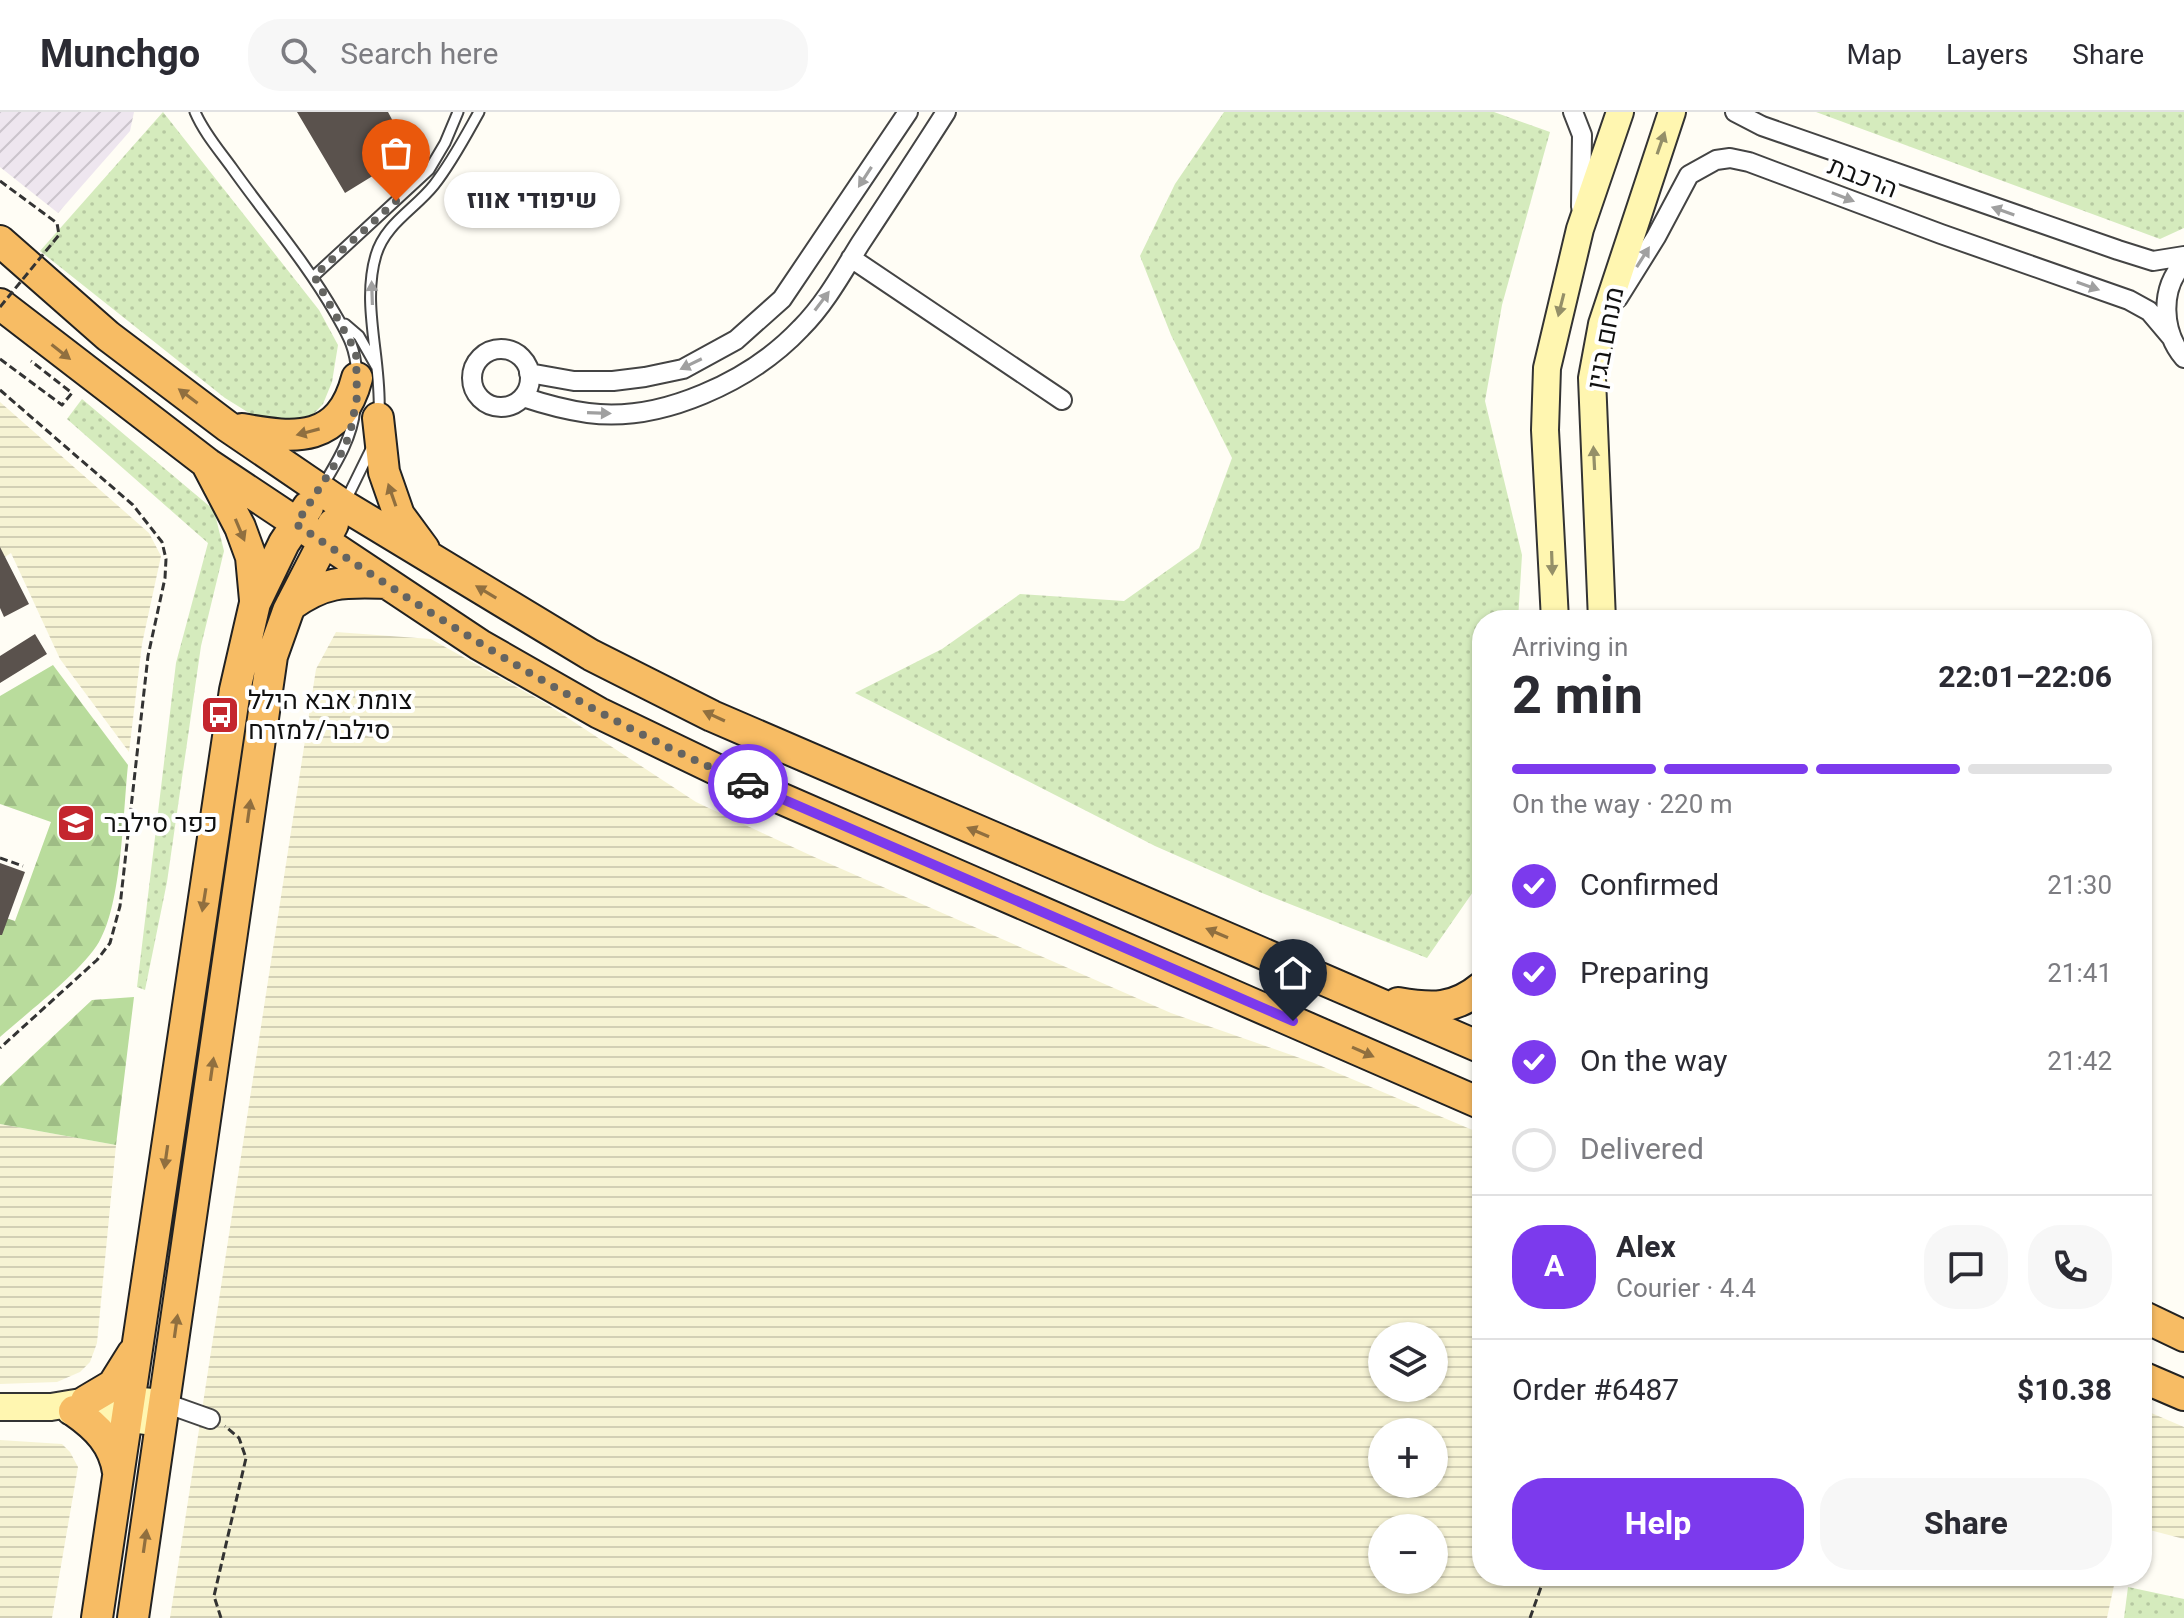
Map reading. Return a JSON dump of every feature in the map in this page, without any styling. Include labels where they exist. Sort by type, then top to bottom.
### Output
[{"type":"highway","points":[[0,241],[108,336],[227,426],[432,560],[591,655],[712,716],[1472,1044]]},
{"type":"highway","points":[[0,305],[208,464],[296,524],[480,645],[599,713],[732,777],[1472,1100]]},
{"type":"highway","points":[[227,426],[283,437],[313,433],[334,421],[368,374]]},
{"type":"highway","points":[[378,418],[384,472],[399,515],[432,560]]},
{"type":"highway","points":[[208,464],[240,527],[251,557],[255,603]]},
{"type":"highway","points":[[97,1618],[235,690],[255,603],[271,567],[296,524],[332,497]]},
{"type":"highway","points":[[133,1618],[272,656],[291,605],[323,542],[332,497]]},
{"type":"highway","points":[[291,605],[312,590],[341,582],[386,583]]},
{"type":"highway","points":[[1366,997],[1429,1009],[1467,1000],[1472,996]]},
{"type":"highway","points":[[2152,1321],[2184,1336]]},
{"type":"highway","points":[[118,1479],[111,1449],[104,1436],[70,1407],[113,1385],[130,1360],[140,1332]]},
{"type":"highway","points":[[2152,1381],[2184,1395]]},
{"type":"main road","name":"מנחם בגין","points":[[1554,610],[1545,430],[1547,368],[1580,229],[1620,112]]},
{"type":"main road","name":"מנחם בגין","points":[[1602,610],[1592,378],[1602,324],[1672,112]]},
{"type":"main road","points":[[0,1407],[70,1407],[163,1413]]},
{"type":"street","points":[[529,373],[574,381],[645,377],[683,369],[736,340],[782,299],[908,112]]},
{"type":"street","points":[[523,397],[589,414],[616,414],[680,403],[719,387],[751,369],[801,328],[827,297],[946,112]]},
{"type":"street","points":[[1573,112],[1582,135],[1580,229]]},
{"type":"street","name":"הרכבת","points":[[1735,112],[1762,126],[2118,250],[2153,261],[2184,256]]},
{"type":"street","name":"הרכבת","points":[[1602,324],[1656,237],[1689,175],[1716,160],[1730,158],[1749,162],[2129,300],[2149,311],[2171,337]]},
{"type":"street","points":[[851,258],[1062,400]]},
{"type":"street","points":[[2184,263],[2168,290],[2166,314],[2171,337],[2184,358]]},
{"type":"street","points":[[501,348],[512,351],[522,357],[529,373],[528,389],[512,406],[489,406],[473,390],[473,367],[489,351],[501,348]]},
{"type":"street","points":[[163,1413],[210,1419]]},
{"type":"lane","points":[[195,112],[245,187],[314,276],[368,374]]},
{"type":"lane","points":[[314,276],[429,170],[458,112]]},
{"type":"lane","points":[[332,497],[368,374],[371,281],[376,253],[389,229],[433,187],[479,112]]},
{"type":"lane","points":[[332,497],[372,447],[378,418],[359,336],[337,316]]},
{"type":"path","points":[[0,181],[57,223],[59,235],[0,305]]},
{"type":"path","points":[[0,359],[62,405],[72,393],[24,355]]},
{"type":"path","points":[[0,390],[133,505],[162,542],[166,559],[165,578],[148,656],[120,906],[110,943],[97,960],[0,1048]]},
{"type":"path","points":[[0,858],[23,866]]},
{"type":"path","points":[[210,1419],[228,1427],[239,1438],[246,1458],[214,1596],[221,1618]]},
{"type":"path","points":[[1530,1618],[1541,1586]]},
{"type":"shaded area","points":[[0,112],[134,112],[130,131],[58,213],[0,167]]},
{"type":"shaded area","points":[[0,402],[149,533],[161,556],[142,644],[129,752],[60,659],[11,553],[0,560]]},
{"type":"shaded area","points":[[336,632],[431,639],[545,703],[696,802],[1171,1013],[1314,1063],[1472,1130],[1472,1586],[2114,1586],[2107,1618],[170,1618],[316,669]]},
{"type":"shaded area","points":[[0,1124],[116,1145],[97,1343],[90,1362],[80,1372],[57,1382],[0,1384]]},
{"type":"shaded area","points":[[2152,1413],[2184,1427],[2184,1539],[2152,1531]]},
{"type":"shaded area","points":[[0,1440],[62,1444],[78,1467],[52,1618],[0,1618]]},
{"type":"green space","points":[[163,112],[319,310],[338,345],[332,382],[323,404],[304,424],[262,421],[225,398],[40,251]]},
{"type":"green space","points":[[1224,112],[1494,112],[1550,132],[1502,305],[1485,401],[1522,555],[1519,610],[1472,610],[1472,893],[1427,958],[1262,893],[1155,846],[855,693],[942,649],[1020,594],[1124,601],[1199,548],[1232,458],[1171,335],[1140,256],[1175,184]]},
{"type":"green space","points":[[1816,112],[2184,112],[2184,228],[2160,239]]},
{"type":"green space","points":[[82,399],[214,510],[224,551],[201,646],[167,882],[145,990],[137,987],[176,663],[208,543],[67,419]]},
{"type":"green space","points":[[53,665],[128,765],[117,881],[107,925],[91,953],[0,1037],[0,916],[15,921],[51,822],[0,804],[0,696]]},
{"type":"green space","points":[[134,997],[116,1145],[0,1124],[0,1086],[92,1000]]},
{"type":"green space","points":[[2128,1587],[2184,1599],[2184,1618],[2124,1618]]},
{"type":"building","points":[[297,112],[388,112],[410,153],[345,193]]},
{"type":"building","points":[[0,547],[29,604],[4,617],[0,608]]},
{"type":"building","points":[[35,634],[47,654],[0,683],[0,656]]},
{"type":"building","points":[[0,863],[25,872],[2,935],[0,935]]},
{"type":"way so far","points":[[396,201],[314,276],[356,352],[357,397],[350,434],[339,458],[296,524],[480,645],[599,713],[748,784]]},
{"type":"place","name":"שיפודי אווז","points":[[396,201]]},
{"type":"place","name":"צומת אבא הילל סילבר/למזרח","points":[[220,715]]},
{"type":"place","name":"כפר סילבר","points":[[76,823]]},
{"type":"route","points":[[748,784],[1293,1021]]}]
